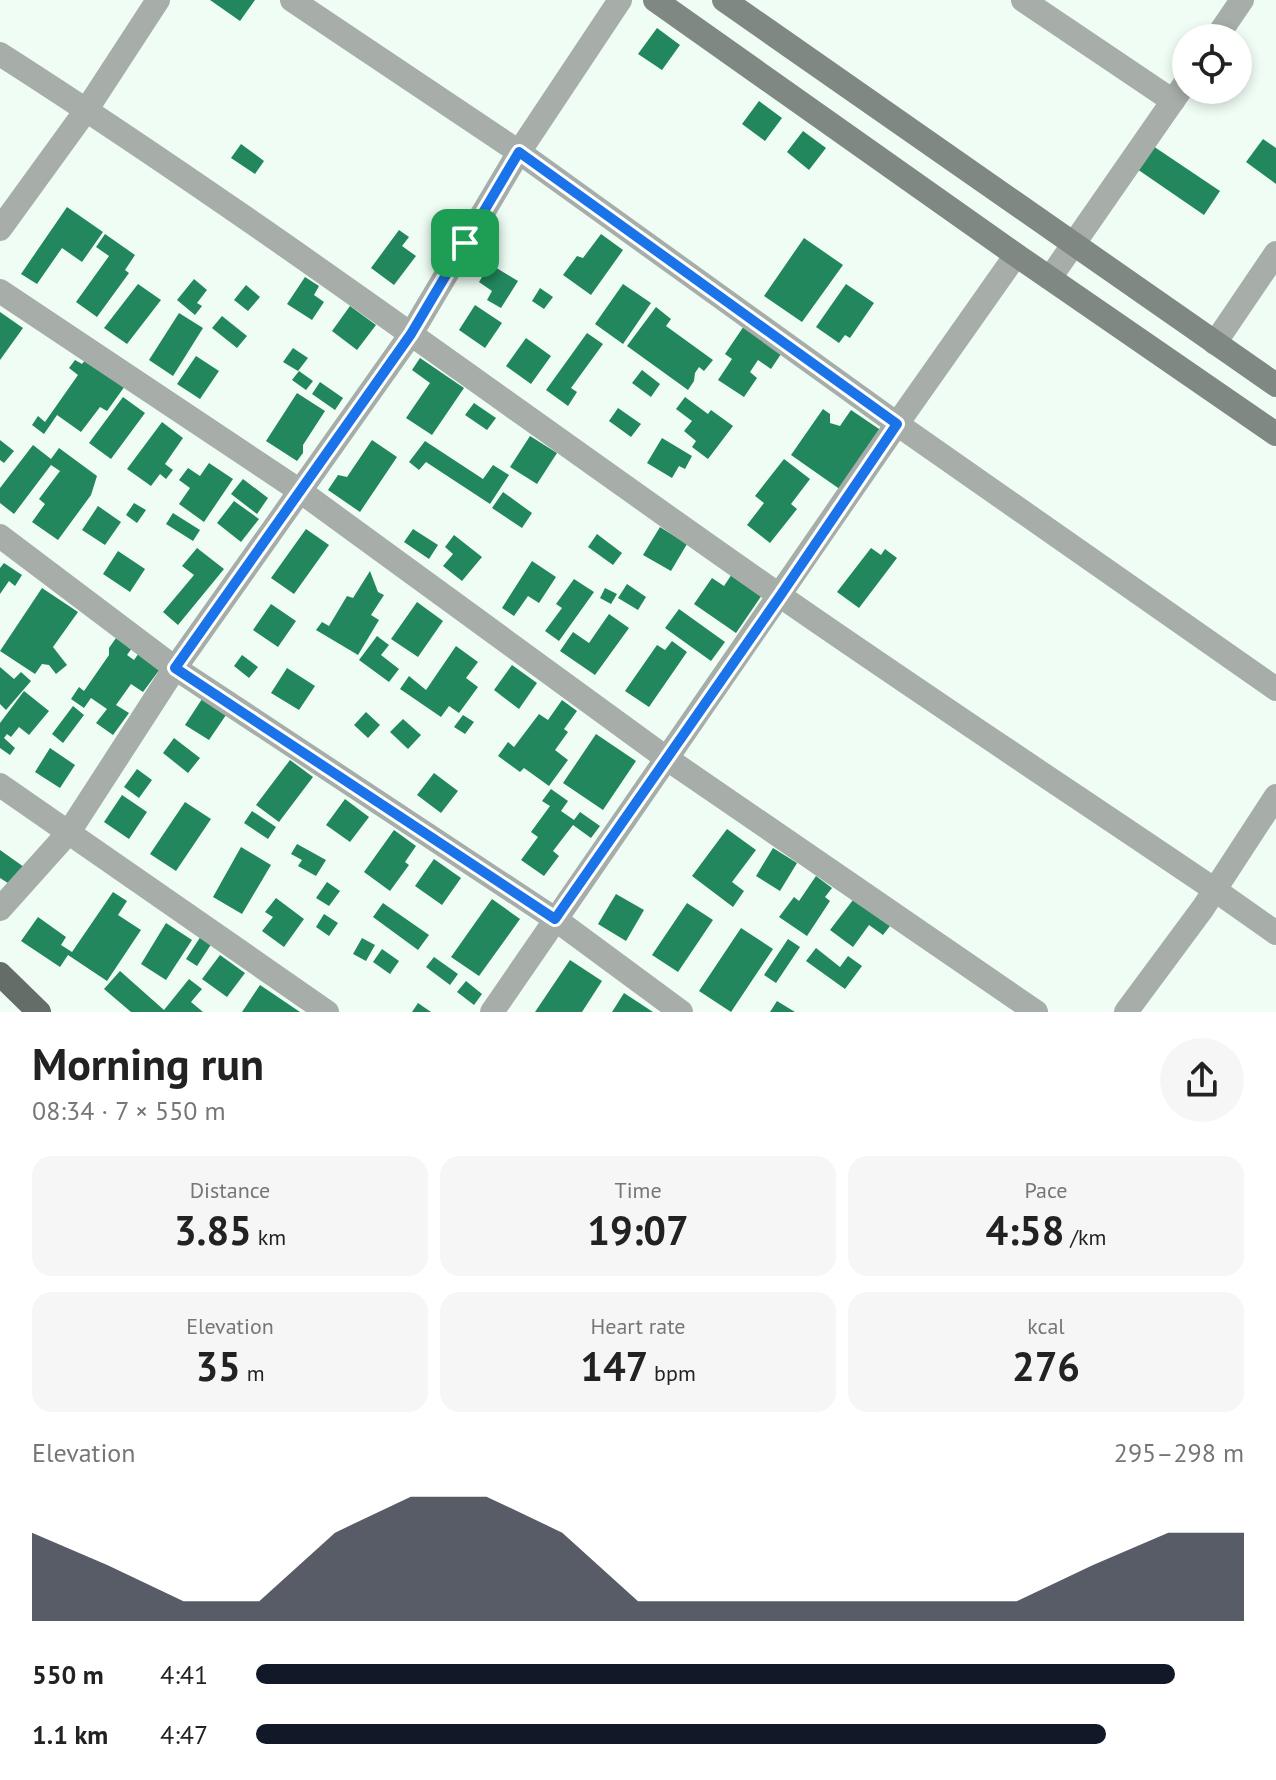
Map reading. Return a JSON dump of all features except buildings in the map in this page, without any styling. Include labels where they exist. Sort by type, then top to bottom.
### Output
[{"type":"main road","points":[[0,974],[39,1012]]},
{"type":"street","points":[[0,229],[87,109],[158,0]]},
{"type":"street","points":[[292,0],[519,152],[897,424],[1276,689]]},
{"type":"street","points":[[0,909],[69,832],[175,668],[411,334],[519,152],[620,0]]},
{"type":"street","points":[[655,0],[1276,434]]},
{"type":"street","points":[[724,0],[1276,385]]},
{"type":"street","points":[[1023,0],[1054,9],[1172,87]]},
{"type":"street","points":[[1226,24],[1242,0]]},
{"type":"street","points":[[0,54],[87,109],[780,596],[1276,933]]},
{"type":"street","points":[[1050,278],[1172,104]]},
{"type":"street","points":[[1215,343],[1276,253]]},
{"type":"street","points":[[492,1012],[1016,255]]},
{"type":"street","points":[[0,291],[300,491],[666,758],[1036,1012]]},
{"type":"street","points":[[0,536],[175,668],[555,919],[681,1012]]},
{"type":"street","points":[[0,785],[327,1012]]},
{"type":"street","points":[[1126,1012],[1215,890],[1276,796]]},
{"type":"route","points":[[519,152],[897,424],[555,919],[175,668],[411,334],[465,243],[519,152]]}]
